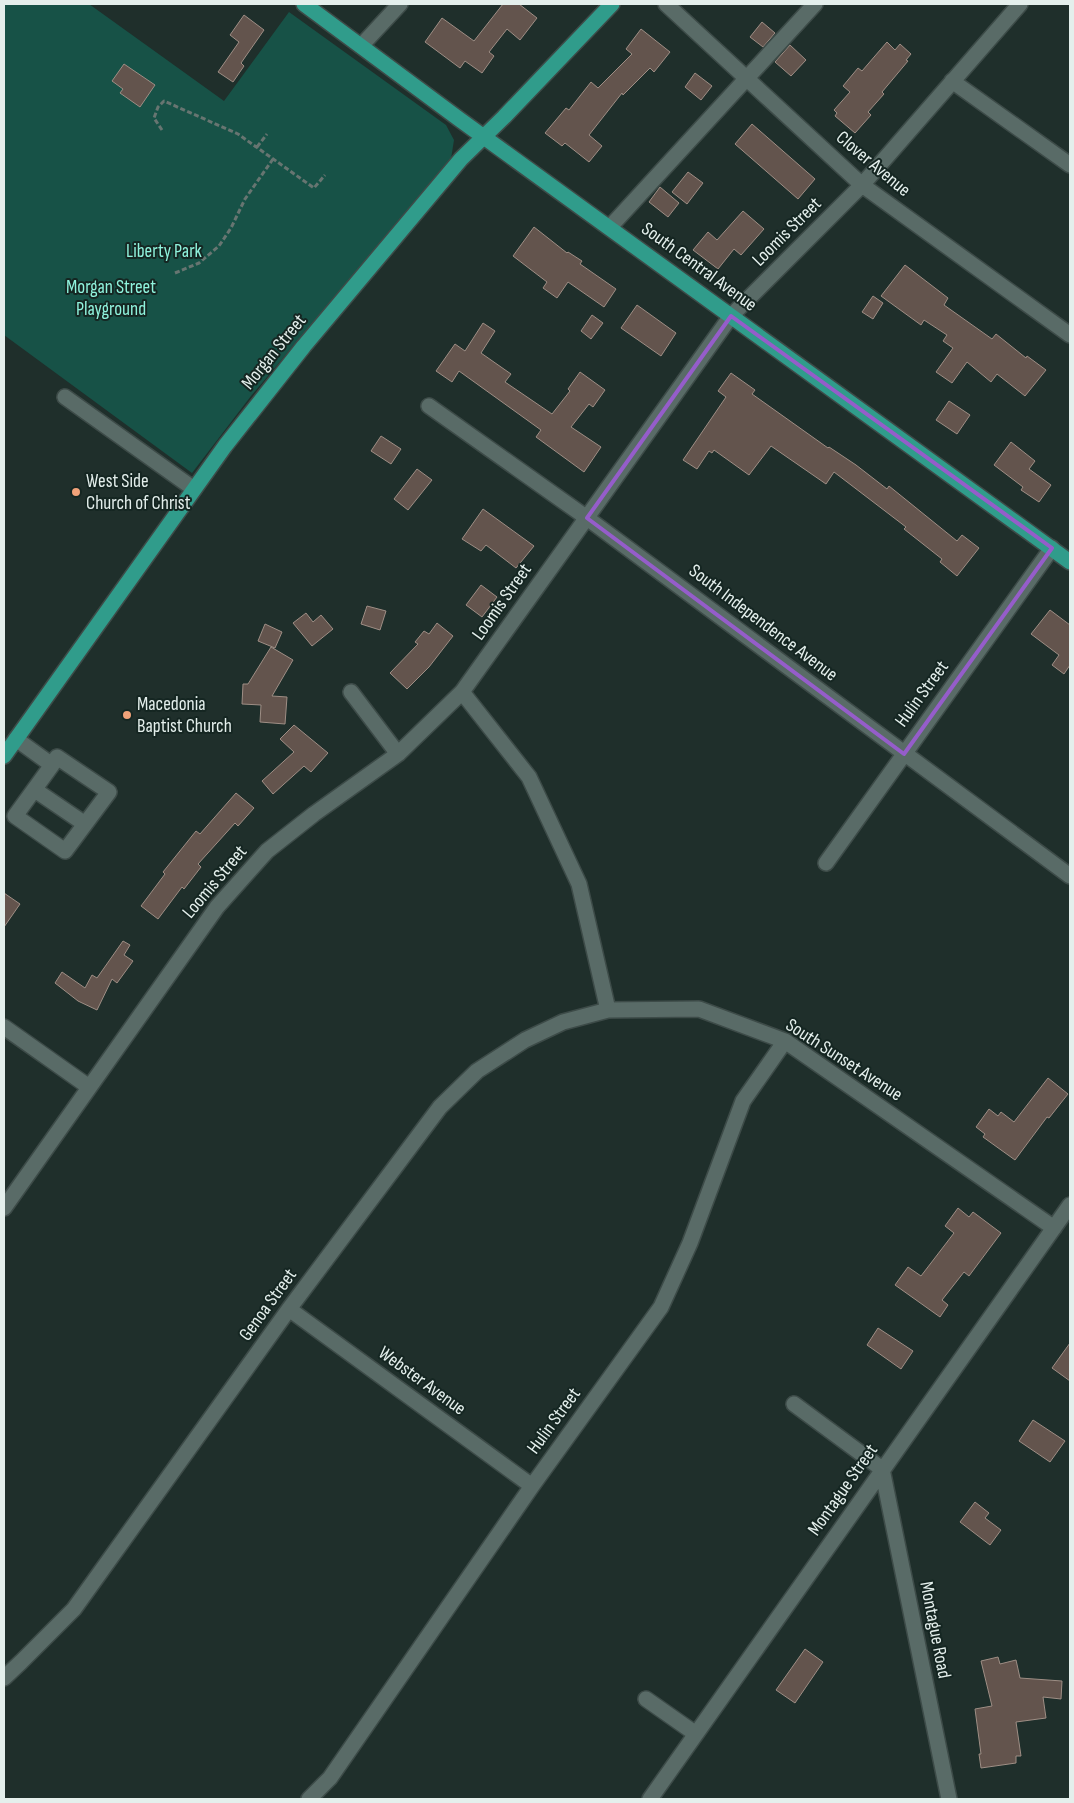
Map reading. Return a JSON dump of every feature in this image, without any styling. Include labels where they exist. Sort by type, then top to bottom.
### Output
[{"type":"main road","name":"South Central Avenue","points":[[304,4],[483,137],[610,227],[1070,562]]},
{"type":"main road","name":"Morgan Street","points":[[4,756],[225,446],[310,338],[461,158],[504,117],[612,4]]},
{"type":"street","points":[[361,46],[400,4]]},
{"type":"street","name":"Clover Avenue","points":[[666,4],[862,185],[1070,335]]},
{"type":"street","points":[[610,227],[815,4]]},
{"type":"street","name":"Loomis Street","points":[[4,1208],[217,907],[268,851],[314,814],[398,754],[462,692],[732,316],[862,185],[1020,4]]},
{"type":"street","points":[[952,81],[1070,165]]},
{"type":"street","points":[[65,397],[194,489]]},
{"type":"street","name":"South Independence Avenue","points":[[429,406],[587,518],[1070,876]]},
{"type":"street","name":"Hulin Street","points":[[826,864],[1052,548]]},
{"type":"street","points":[[351,692],[398,754]]},
{"type":"street","points":[[462,692],[529,777],[579,884],[608,1010]]},
{"type":"street","points":[[16,739],[52,765]]},
{"type":"street","points":[[57,757],[109,792],[65,851],[15,816],[52,765],[57,757]]},
{"type":"street","points":[[35,790],[85,824]]},
{"type":"street","name":"South Sunset Avenue","points":[[608,1010],[699,1009],[785,1040],[1054,1228]]},
{"type":"street","name":"Genoa Street","points":[[4,1678],[74,1609],[289,1310],[440,1107],[477,1071],[525,1040],[563,1022],[608,1010]]},
{"type":"street","points":[[4,1027],[89,1087]]},
{"type":"street","name":"Hulin Street","points":[[309,1799],[330,1778],[532,1486],[661,1306],[690,1243],[743,1101],[785,1040]]},
{"type":"street","name":"Montague Street","points":[[650,1799],[1070,1205]]},
{"type":"street","name":"Webster Avenue","points":[[289,1310],[532,1486]]},
{"type":"street","points":[[794,1404],[882,1470]]},
{"type":"street","name":"Montague Road","points":[[882,1470],[949,1799]]},
{"type":"street","points":[[646,1699],[696,1734]]},
{"type":"path","points":[[162,130],[154,118],[158,107],[164,101],[238,134],[314,188],[325,175]]},
{"type":"path","points":[[256,147],[267,134]]},
{"type":"path","points":[[175,273],[200,263],[219,246],[231,228],[245,199],[273,159]]},
{"type":"highlighted area","points":[[731,316],[1052,548],[904,754],[587,518]]},
{"type":"green space","name":"Liberty Park","points":[[4,4],[89,4],[224,101],[289,12],[446,125],[454,140],[451,159],[251,396],[192,473],[4,335]]},
{"type":"building","points":[[503,4],[519,4],[537,18],[520,40],[507,29],[489,52],[494,56],[482,73],[465,61],[460,68],[425,42],[442,18],[474,41]]},
{"type":"building","points":[[244,15],[264,30],[241,63],[244,66],[233,82],[218,72],[239,42],[230,35]]},
{"type":"building","points":[[762,22],[775,33],[763,47],[750,37]]},
{"type":"building","points":[[641,29],[670,52],[654,72],[650,68],[623,95],[622,93],[589,135],[602,146],[589,162],[565,143],[562,146],[545,133],[566,108],[569,110],[591,82],[598,88],[632,54],[626,49]]},
{"type":"building","points":[[887,42],[895,50],[900,44],[911,54],[906,60],[908,61],[882,92],[884,94],[868,112],[871,115],[855,133],[835,116],[837,113],[834,110],[850,92],[843,86],[858,68],[862,71]]},
{"type":"building","points":[[790,45],[806,60],[791,76],[775,62]]},
{"type":"building","points":[[124,64],[155,85],[140,107],[120,93],[123,89],[112,81]]},
{"type":"building","points":[[695,73],[712,86],[701,100],[685,87]]},
{"type":"building","points":[[752,124],[815,179],[798,199],[735,144]]},
{"type":"building","points":[[688,172],[703,183],[687,204],[672,192]]},
{"type":"building","points":[[660,187],[679,203],[668,217],[649,202]]},
{"type":"building","points":[[743,211],[764,229],[741,255],[734,249],[718,269],[693,250],[708,232],[717,240]]},
{"type":"building","points":[[534,227],[567,253],[582,261],[580,264],[616,289],[604,307],[568,282],[557,298],[543,288],[547,282],[513,256]]},
{"type":"building","points":[[905,265],[948,298],[944,305],[992,339],[996,334],[1026,358],[1027,356],[1046,370],[1025,396],[997,374],[991,382],[967,362],[952,383],[936,372],[953,348],[943,341],[947,335],[924,320],[921,325],[881,296]]},
{"type":"building","points":[[873,296],[883,303],[873,319],[862,312]]},
{"type":"building","points":[[637,305],[676,333],[661,356],[621,328]]},
{"type":"building","points":[[592,315],[603,323],[591,339],[581,331]]},
{"type":"building","points":[[483,323],[495,331],[481,353],[511,374],[505,382],[552,414],[570,391],[568,389],[580,372],[605,390],[593,407],[589,404],[571,427],[601,447],[584,472],[536,437],[541,430],[459,371],[452,382],[436,371],[455,344],[465,351]]},
{"type":"building","points":[[731,373],[755,390],[752,394],[828,448],[856,465],[887,489],[889,486],[957,541],[962,535],[979,548],[957,576],[940,562],[942,559],[904,529],[906,527],[834,472],[826,484],[771,446],[749,475],[714,450],[712,453],[709,451],[697,469],[683,460],[726,397],[718,391]]},
{"type":"building","points":[[949,401],[970,415],[957,434],[936,420]]},
{"type":"building","points":[[381,436],[401,449],[391,464],[371,451]]},
{"type":"building","points":[[1011,442],[1035,461],[1029,469],[1051,485],[1039,502],[1021,490],[1023,487],[994,465]]},
{"type":"building","points":[[417,469],[432,480],[408,510],[394,499]]},
{"type":"building","points":[[483,509],[534,546],[516,568],[486,545],[481,551],[462,539]]},
{"type":"building","points":[[481,585],[497,597],[482,617],[466,605]]},
{"type":"building","points":[[367,606],[386,611],[380,630],[361,624]]},
{"type":"building","points":[[1050,610],[1070,625],[1070,665],[1064,674],[1052,665],[1059,655],[1031,634]]},
{"type":"building","points":[[306,613],[313,622],[321,615],[333,629],[312,646],[293,623]]},
{"type":"building","points":[[437,623],[453,636],[429,667],[407,689],[390,673],[418,644],[415,642],[424,631],[429,634]]},
{"type":"building","points":[[265,624],[282,632],[275,648],[258,641]]},
{"type":"building","points":[[271,647],[293,660],[272,696],[287,697],[285,724],[260,722],[261,705],[242,704],[243,684],[248,684]]},
{"type":"building","points":[[294,725],[328,753],[311,772],[304,766],[273,794],[262,781],[294,752],[280,739]]},
{"type":"building","points":[[236,793],[254,808],[238,826],[235,823],[198,864],[201,867],[184,889],[182,887],[158,919],[141,906],[165,874],[163,872],[196,831],[200,834]]},
{"type":"building","points":[[4,893],[20,904],[4,927]]},
{"type":"building","points":[[123,941],[130,945],[124,955],[133,961],[117,983],[112,979],[97,1010],[78,1001],[55,983],[62,972],[85,988],[92,975],[97,978]]},
{"type":"building","points":[[1048,1078],[1068,1094],[1049,1118],[1047,1117],[1015,1160],[983,1137],[985,1134],[976,1127],[989,1109],[998,1116],[1001,1112],[1014,1122]]},
{"type":"building","points":[[958,1208],[969,1217],[973,1212],[1001,1233],[969,1276],[964,1272],[942,1300],[948,1305],[940,1317],[895,1285],[908,1267],[921,1276],[954,1233],[945,1226]]},
{"type":"building","points":[[878,1328],[913,1351],[901,1369],[867,1345]]},
{"type":"building","points":[[1070,1343],[1070,1381],[1052,1368]]},
{"type":"building","points":[[1033,1420],[1065,1441],[1050,1462],[1019,1441]]},
{"type":"building","points":[[975,1502],[989,1513],[985,1518],[1001,1530],[990,1545],[960,1522]]},
{"type":"building","points":[[805,1649],[823,1662],[795,1703],[776,1690]]},
{"type":"building","points":[[998,1657],[1000,1664],[1016,1660],[1020,1678],[1062,1681],[1061,1699],[1043,1697],[1046,1718],[1016,1722],[1021,1756],[1016,1756],[1016,1763],[981,1768],[975,1709],[992,1706],[981,1661]]},
{"type":"place","name":"West Side Church of Christ","points":[[76,492]]},
{"type":"place","name":"Macedonia Baptist Church","points":[[127,715]]},
{"type":"park label","name":"Morgan Street Playground","points":[[111,298]]}]
